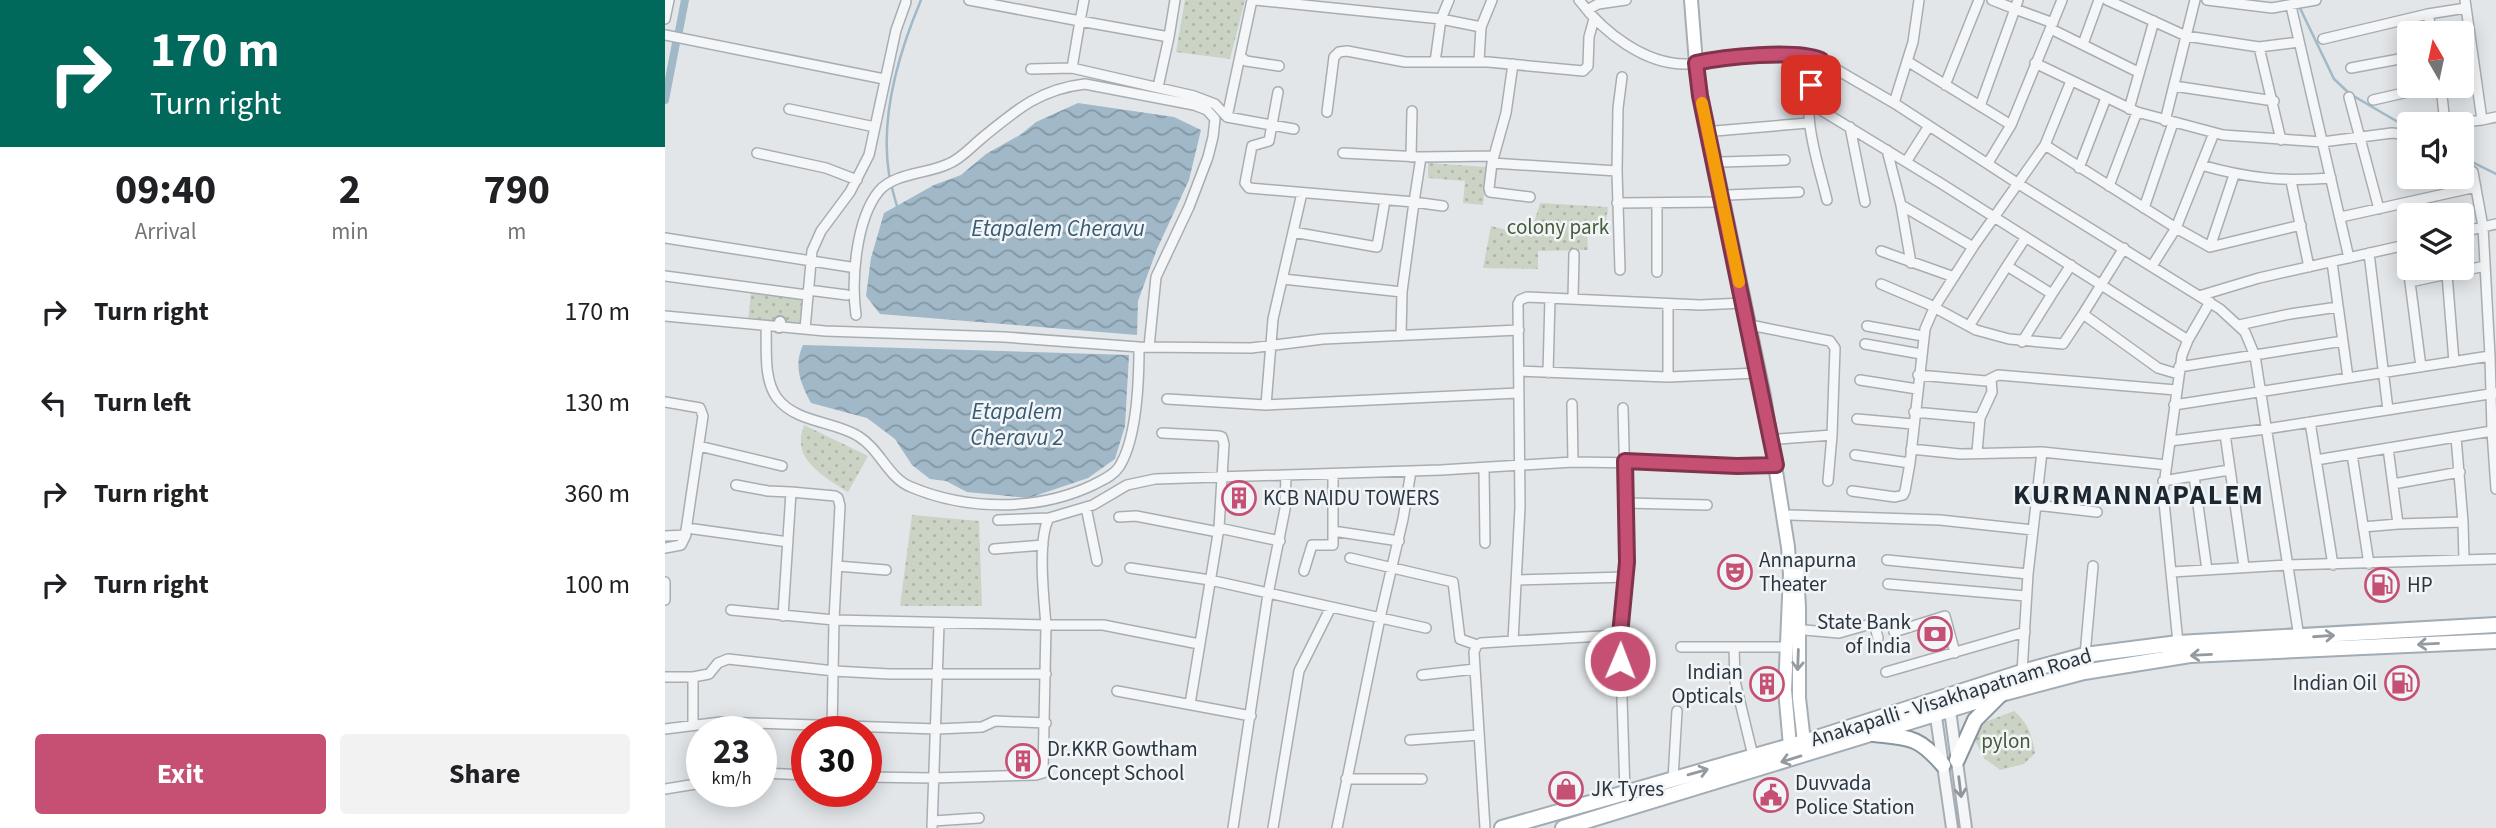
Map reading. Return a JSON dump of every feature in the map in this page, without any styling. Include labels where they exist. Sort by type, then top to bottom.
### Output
[{"type":"main road","points":[[1691,0],[1699,62],[1743,303],[1776,465],[1790,574],[1798,689],[1797,743]]},
{"type":"main road","points":[[1698,0],[1699,62],[1721,162],[1725,199],[1779,439],[1790,515],[1798,582],[1794,629],[1787,647],[1785,690],[1797,743]]},
{"type":"main road","name":"Anakapalli - Visakhapatnam Road","points":[[1949,703],[2022,672],[2085,655],[2178,643],[2496,625]]},
{"type":"main road","name":"Anakapalli - Visakhapatnam Road","points":[[1501,828],[1797,743],[1949,703],[2001,694],[2084,673],[2190,655],[2496,641]]},
{"type":"main road","points":[[1957,760],[1975,720],[2001,694]]},
{"type":"main road","name":"Anakapalli - Visakhapatnam Road","points":[[1565,827],[1874,734],[1935,707]]},
{"type":"main road","points":[[1874,734],[1917,740],[1943,765]]},
{"type":"main road","points":[[1562,811],[1565,827]]},
{"type":"street","points":[[665,19],[669,0]]},
{"type":"street","points":[[969,0],[1169,37]]},
{"type":"street","points":[[1072,68],[1084,0]]},
{"type":"street","points":[[1158,86],[1175,0]]},
{"type":"street","points":[[1227,117],[1254,0],[1441,19],[1481,27]]},
{"type":"street","points":[[1435,62],[1441,19],[1449,0]]},
{"type":"street","points":[[1479,61],[1481,27],[1490,0]]},
{"type":"street","points":[[1579,0],[1594,19],[1633,48],[1677,64],[1722,58],[1797,54],[1821,60],[2210,302],[2239,324],[2250,341],[2255,356],[2299,638]]},
{"type":"street","points":[[1587,10],[1598,4],[1626,0]]},
{"type":"street","points":[[1894,103],[1913,42],[1919,0]]},
{"type":"street","points":[[1945,85],[1979,0]]},
{"type":"street","points":[[1992,0],[2017,5],[2083,44],[2138,72]]},
{"type":"street","points":[[1988,163],[2011,125],[2062,0]]},
{"type":"street","points":[[2083,44],[2099,0]]},
{"type":"street","points":[[2107,0],[2186,36],[2259,47],[2299,42]]},
{"type":"street","points":[[2144,208],[2169,122],[2174,86],[2195,0]]},
{"type":"street","points":[[2207,0],[2265,4],[2303,3],[2299,42],[2349,258]]},
{"type":"street","points":[[805,330],[812,251],[821,231],[857,180],[869,155],[884,79],[906,2]]},
{"type":"street","points":[[2323,39],[2466,4],[2482,120]]},
{"type":"street","points":[[1980,106],[2017,5]]},
{"type":"street","points":[[2428,14],[2429,21]]},
{"type":"street","points":[[1327,111],[1334,57],[1339,52],[1347,51],[1395,61],[1479,61],[1585,71],[1588,66],[1589,37],[1594,19]]},
{"type":"street","points":[[2109,186],[2133,111],[2138,72],[2154,21]]},
{"type":"street","points":[[665,35],[884,79]]},
{"type":"street","points":[[2259,47],[2274,101],[2281,140]]},
{"type":"street","points":[[1240,56],[1247,61],[1279,66]]},
{"type":"street","points":[[2351,68],[2397,59]]},
{"type":"street","points":[[1821,60],[1812,78],[1808,123],[1827,200]]},
{"type":"street","points":[[1907,61],[2011,125]]},
{"type":"street","points":[[2035,63],[2133,111],[2214,133],[2322,142],[2397,133]]},
{"type":"street","points":[[1513,64],[1506,113],[1493,160],[1489,188],[1490,192],[1530,197]]},
{"type":"street","points":[[1031,69],[1072,68],[1158,86],[1215,104],[1227,117],[1294,129]]},
{"type":"street","points":[[1620,270],[1616,203],[1618,108],[1622,77]]},
{"type":"street","points":[[1852,491],[1900,496],[1905,491],[1923,336],[1934,308],[2045,145],[2070,81]]},
{"type":"street","points":[[767,326],[771,386],[782,404],[804,417],[834,425],[859,436],[870,444],[893,474],[910,487],[952,499],[1015,505],[1044,502],[1073,494],[1106,479],[1117,471],[1126,452],[1156,277],[1194,194],[1211,147],[1215,119],[1207,110],[1194,105],[1085,84],[1035,97],[950,164],[887,183],[878,192],[868,208],[859,235],[853,292],[856,315]]},
{"type":"street","points":[[2174,86],[2274,101]]},
{"type":"street","points":[[1278,92],[1269,141],[1252,146],[1246,186],[1251,189],[1443,206]]},
{"type":"street","points":[[2373,100],[2397,94]]},
{"type":"street","points":[[2349,97],[2379,209]]},
{"type":"street","points":[[2079,168],[2106,98]]},
{"type":"street","points":[[1811,104],[2187,340]]},
{"type":"street","points":[[789,109],[875,127]]},
{"type":"street","points":[[1401,335],[1402,292],[1414,202],[1416,157],[1412,111]]},
{"type":"street","points":[[2474,121],[2496,117]]},
{"type":"street","points":[[1715,131],[1808,123]]},
{"type":"street","points":[[1906,162],[1929,126]]},
{"type":"street","points":[[1850,127],[1865,202]]},
{"type":"street","points":[[2152,266],[2176,228],[2214,133]]},
{"type":"street","points":[[2045,145],[2210,247],[2301,225]]},
{"type":"street","points":[[1887,150],[1901,205],[1910,263]]},
{"type":"street","points":[[757,153],[826,168],[857,180]]},
{"type":"street","points":[[1343,153],[1493,160],[1617,171]]},
{"type":"street","points":[[1721,162],[1785,160]]},
{"type":"street","points":[[2201,165],[2234,175],[2291,181],[2332,177]]},
{"type":"street","points":[[2210,247],[2234,175]]},
{"type":"street","points":[[2474,178],[2483,227],[2494,394],[2496,489]]},
{"type":"street","points":[[2291,181],[2309,267]]},
{"type":"street","points":[[2341,217],[2476,187]]},
{"type":"street","points":[[1616,203],[1725,199],[1799,192]]},
{"type":"street","points":[[1266,405],[1273,319],[1302,193]]},
{"type":"street","points":[[1293,232],[1377,247],[1385,200]]},
{"type":"street","points":[[1657,203],[1657,272]]},
{"type":"street","points":[[1901,205],[1973,247]]},
{"type":"street","points":[[2474,229],[2496,224]]},
{"type":"street","points":[[1969,326],[2026,237]]},
{"type":"street","points":[[665,239],[850,267]]},
{"type":"street","points":[[2199,296],[2224,287],[2397,247]]},
{"type":"street","points":[[1881,284],[1993,336],[2063,344],[2124,248]]},
{"type":"street","points":[[1881,251],[1954,277]]},
{"type":"street","points":[[2369,253],[2388,410]]},
{"type":"street","points":[[1573,299],[1574,254]]},
{"type":"street","points":[[2332,262],[2349,378]]},
{"type":"street","points":[[2022,341],[2071,265]]},
{"type":"street","points":[[2007,266],[2052,294]]},
{"type":"street","points":[[2474,268],[2485,266]]},
{"type":"street","points":[[665,276],[847,295]]},
{"type":"street","points":[[1283,279],[1402,292]]},
{"type":"street","points":[[2419,280],[2410,282],[2421,367]]},
{"type":"street","points":[[2447,280],[2454,362]]},
{"type":"street","points":[[1513,641],[1520,507],[1520,300],[1527,297],[1668,304],[1743,303]]},
{"type":"street","points":[[1548,373],[1550,298]]},
{"type":"street","points":[[2178,643],[2163,505],[2163,481],[2178,371],[2187,340],[2210,302]]},
{"type":"street","points":[[1668,304],[1668,377]]},
{"type":"street","points":[[2239,324],[2338,307]]},
{"type":"street","points":[[2083,314],[2158,368],[2178,371],[2343,341]]},
{"type":"street","points":[[665,316],[767,326],[780,324],[805,330],[1004,337],[1144,347],[1271,346],[1324,339],[1518,330]]},
{"type":"street","points":[[1755,326],[1833,344],[1836,351],[1828,481]]},
{"type":"street","points":[[1867,326],[1923,336]]},
{"type":"street","points":[[1865,344],[1921,354]]},
{"type":"street","points":[[2174,405],[2490,356]]},
{"type":"street","points":[[1519,371],[1668,377],[1758,373]]},
{"type":"street","points":[[1918,375],[1986,382],[1998,375],[2176,390]]},
{"type":"street","points":[[1977,452],[1980,418],[1992,392],[1991,379]]},
{"type":"street","points":[[1860,380],[1916,389]]},
{"type":"street","points":[[1167,400],[1266,405],[1518,393]]},
{"type":"street","points":[[2170,441],[2494,394]]},
{"type":"street","points":[[665,402],[702,410],[703,416],[686,531],[681,545],[665,548]]},
{"type":"street","points":[[1572,404],[1573,462]]},
{"type":"street","points":[[1623,408],[1627,577],[1620,635],[1625,793]]},
{"type":"street","points":[[1914,412],[1980,418]]},
{"type":"street","points":[[1857,419],[1913,424]]},
{"type":"street","points":[[2309,422],[2333,565]]},
{"type":"street","points":[[2316,460],[2494,430]]},
{"type":"street","points":[[1162,433],[1222,437],[1224,477],[1218,530],[1190,704]]},
{"type":"street","points":[[2225,434],[2244,567]]},
{"type":"street","points":[[1779,439],[1832,435]]},
{"type":"street","points":[[2456,437],[2461,472],[2464,560]]},
{"type":"street","points":[[699,446],[782,466]]},
{"type":"street","points":[[2388,448],[2398,524]]},
{"type":"street","points":[[1911,449],[1960,454],[2042,452],[2167,465]]},
{"type":"street","points":[[2022,672],[2028,574],[2042,452]]},
{"type":"street","points":[[2352,454],[2368,564]]},
{"type":"street","points":[[1855,455],[1910,463]]},
{"type":"street","points":[[997,520],[1049,518],[1086,507],[1127,485],[1155,478],[1333,474],[1573,462],[1776,465]]},
{"type":"street","points":[[1484,468],[1485,543]]},
{"type":"street","points":[[2163,481],[2229,470]]},
{"type":"street","points":[[1337,828],[1411,471]]},
{"type":"street","points":[[2393,484],[2461,472]]},
{"type":"street","points":[[1304,571],[1312,544],[1333,545],[1333,474]]},
{"type":"street","points":[[1233,828],[1251,716],[1252,690],[1285,509],[1286,475]]},
{"type":"street","points":[[2194,476],[2207,569]]},
{"type":"street","points":[[736,485],[838,498],[840,514],[832,716]]},
{"type":"street","points":[[783,616],[791,492]]},
{"type":"street","points":[[1626,503],[1707,505]]},
{"type":"street","points":[[2036,505],[2097,512]]},
{"type":"street","points":[[1086,507],[1097,561]]},
{"type":"street","points":[[1790,515],[1940,520],[2033,530]]},
{"type":"street","points":[[1119,517],[1136,516],[1280,541]]},
{"type":"street","points":[[882,777],[1040,774],[1044,769],[1046,625],[1043,545],[1045,525],[1049,518]]},
{"type":"street","points":[[2363,527],[2463,522]]},
{"type":"street","points":[[665,536],[686,531],[787,542]]},
{"type":"street","points":[[1333,531],[1398,541]]},
{"type":"street","points":[[993,549],[1043,545]]},
{"type":"street","points":[[1350,558],[1453,582],[1460,639],[1477,645],[1620,635]]},
{"type":"street","points":[[2172,572],[2287,565],[2496,559]]},
{"type":"street","points":[[1887,560],[2028,574]]},
{"type":"street","points":[[838,566],[886,570]]},
{"type":"street","points":[[2085,655],[2093,566]]},
{"type":"street","points":[[1130,568],[1210,580],[1426,628]]},
{"type":"street","points":[[1516,580],[1627,577]]},
{"type":"street","points":[[665,582],[665,600]]},
{"type":"street","points":[[1888,584],[2026,596]]},
{"type":"street","points":[[1273,828],[1299,671],[1331,607]]},
{"type":"street","points":[[731,610],[834,620],[1103,625],[1199,644]]},
{"type":"street","points":[[1894,632],[1945,616],[1955,653]]},
{"type":"street","points":[[1794,629],[1839,633],[1874,623],[1878,638]]},
{"type":"street","points":[[939,624],[932,824],[979,818]]},
{"type":"street","points":[[1886,672],[2025,632]]},
{"type":"street","points":[[1477,645],[1474,652],[1485,828]]},
{"type":"street","points":[[1681,647],[1787,647]]},
{"type":"street","points":[[1734,647],[1735,681],[1753,756]]},
{"type":"street","points":[[665,677],[709,674],[718,663],[728,659],[834,671],[938,676],[1046,674]]},
{"type":"street","points":[[1422,675],[1475,670]]},
{"type":"street","points":[[693,677],[693,716]]},
{"type":"street","points":[[1117,691],[1251,716]]},
{"type":"street","points":[[1949,703],[1966,828]]},
{"type":"street","points":[[1935,707],[1952,828]]},
{"type":"street","points":[[1673,779],[1677,711]]},
{"type":"street","points":[[882,728],[982,727],[995,721],[1045,723]]},
{"type":"street","points":[[665,729],[686,725]]},
{"type":"street","points":[[1410,740],[1479,735]]},
{"type":"street","points":[[1346,779],[1422,779]]},
{"type":"street","points":[[665,789],[686,786]]},
{"type":"green space","points":[[1185,0],[1245,0],[1230,59],[1176,52]]},
{"type":"green space","points":[[1428,163],[1487,167],[1483,205],[1463,203],[1465,181],[1428,178]]},
{"type":"green space","name":"colony park","points":[[1540,203],[1608,207],[1605,229],[1587,230],[1588,250],[1538,251],[1538,269],[1483,268],[1491,226],[1530,236]]},
{"type":"green space","points":[[751,293],[803,298],[801,323],[748,320]]},
{"type":"green space","points":[[804,425],[868,456],[848,492],[818,471],[806,458],[801,440]]},
{"type":"green space","points":[[912,515],[979,521],[982,606],[900,606]]},
{"type":"green space","name":"pylon","points":[[2014,711],[2029,730],[2035,753],[2024,764],[2000,770],[1984,758],[1974,738],[1985,722]]},
{"type":"water","name":"Etapalem Cheravu","points":[[1078,103],[1174,117],[1201,130],[1189,180],[1157,249],[1138,301],[1137,335],[880,314],[866,296],[871,258],[884,213],[934,185],[961,175],[986,154],[1020,135],[1036,122]]},
{"type":"water","name":"Etapalem Cheravu 2","points":[[803,345],[1129,355],[1125,426],[1115,459],[1088,478],[1029,498],[967,492],[946,481],[930,479],[912,465],[895,439],[867,418],[811,403],[801,382],[799,368]]},
{"type":"waterway","points":[[679,31],[685,0]]},
{"type":"waterway","points":[[897,206],[887,152],[889,108],[905,41],[921,0]]},
{"type":"waterway","points":[[2299,6],[2334,79],[2350,94],[2397,121]]},
{"type":"waterway","points":[[665,100],[676,43]]},
{"type":"waterway","points":[[2474,163],[2496,174]]},
{"type":"slow traffic","points":[[1702,103],[1739,282]]},
{"type":"place","name":"KCB NAIDU TOWERS","points":[[1239,498]]},
{"type":"place","name":"Annapurna Theater","points":[[1735,572]]},
{"type":"place","name":"HP","points":[[2382,585]]},
{"type":"place","name":"State Bank of India","points":[[1935,634]]},
{"type":"place","name":"Indian Oil","points":[[2402,683]]},
{"type":"place","name":"Indian Opticals","points":[[1767,684]]},
{"type":"place","name":"Dr.KKR Gowtham Concept School","points":[[1023,761]]},
{"type":"place","name":"JK Tyres","points":[[1566,789]]},
{"type":"place","name":"Duvvada Police Station","points":[[1771,795]]},
{"type":"district","name":"KURMANNAPALEM","points":[[2139,495]]},
{"type":"route","points":[[1620,661],[1620,635],[1627,577],[1625,461],[1776,465],[1700,96],[1696,63],[1722,58],[1797,54],[1813,56],[1821,60],[1811,85]]}]
